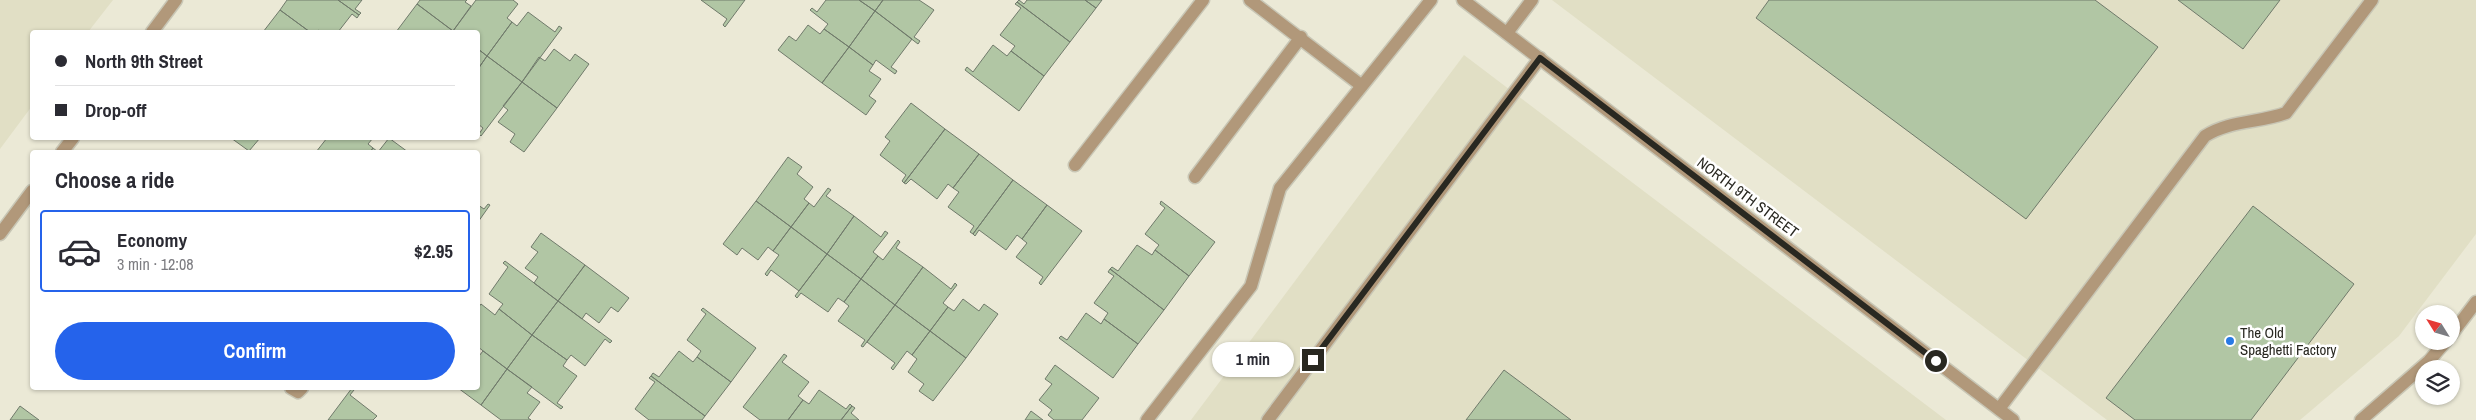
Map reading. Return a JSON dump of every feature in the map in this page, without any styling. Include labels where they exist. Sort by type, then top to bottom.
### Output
[{"type":"street","points":[[154,30],[176,0]]},
{"type":"street","points":[[1075,165],[1203,0]]},
{"type":"street","points":[[1250,0],[1301,37],[1362,86]]},
{"type":"street","points":[[1147,420],[1251,286],[1280,188],[1431,0]]},
{"type":"street","name":"NORTH 9TH STREET","points":[[1463,0],[2013,420]]},
{"type":"street","points":[[1506,33],[1532,0]]},
{"type":"street","points":[[1999,409],[2205,136],[2225,126],[2275,117],[2286,112],[2294,105],[2372,0]]},
{"type":"street","points":[[1195,177],[1301,37]]},
{"type":"street","points":[[1268,420],[1540,58]]},
{"type":"street","points":[[64,150],[71,140]]},
{"type":"street","points":[[0,234],[30,196]]},
{"type":"street","points":[[2460,323],[2476,302]]},
{"type":"street","points":[[2361,420],[2429,361],[2438,350]]},
{"type":"shaded area","points":[[0,0],[113,0],[90,30],[30,30],[30,109],[0,149]]},
{"type":"shaded area","points":[[1552,0],[2476,0],[2476,234],[2422,305],[2415,305],[2415,315],[2399,336],[2300,420],[2107,420]]},
{"type":"shaded area","points":[[1464,55],[1946,420],[1191,420]]},
{"type":"building","points":[[287,0],[338,0],[359,15],[357,18],[352,14],[340,30],[307,30],[280,10]]},
{"type":"building","points":[[338,0],[362,0],[355,9],[361,13],[359,15]]},
{"type":"building","points":[[420,0],[467,0],[465,2],[471,6],[454,30],[452,30],[417,4]]},
{"type":"building","points":[[476,0],[513,0],[518,4],[507,18],[512,22],[487,56],[480,51],[480,30],[454,30]]},
{"type":"building","points":[[701,0],[745,0],[725,27],[723,25],[727,19]]},
{"type":"building","points":[[826,0],[859,0],[875,11],[849,47],[824,29],[828,24],[810,10],[812,8],[817,12]]},
{"type":"building","points":[[859,0],[883,0],[875,11]]},
{"type":"building","points":[[883,0],[919,0],[934,10],[914,37],[920,41],[918,44],[875,11]]},
{"type":"building","points":[[1019,0],[1024,4],[1027,0],[1085,0],[1096,8],[1070,42],[1017,2]]},
{"type":"building","points":[[1085,0],[1102,0],[1096,8]]},
{"type":"building","points":[[1769,0],[2095,0],[2158,47],[2026,219],[1756,18]]},
{"type":"building","points":[[2178,0],[2280,0],[2243,49]]},
{"type":"building","points":[[1017,2],[1070,42],[1044,76],[1011,51],[1015,46],[1000,35],[1021,8],[1015,4]]},
{"type":"building","points":[[417,4],[452,30],[398,30]]},
{"type":"building","points":[[280,10],[307,30],[265,30]]},
{"type":"building","points":[[875,11],[912,39],[891,67],[897,71],[895,74],[876,60],[873,65],[849,47]]},
{"type":"building","points":[[528,12],[555,32],[559,26],[562,28],[522,82],[487,56],[512,22],[517,26]]},
{"type":"building","points":[[808,25],[820,34],[824,29],[849,47],[822,83],[778,50],[789,36],[796,41]]},
{"type":"building","points":[[993,45],[1007,56],[1011,51],[1044,76],[1019,111],[965,70],[967,67],[973,72]]},
{"type":"building","points":[[849,47],[873,65],[869,71],[881,79],[869,96],[876,101],[866,115],[822,83]]},
{"type":"building","points":[[554,49],[570,61],[575,54],[589,64],[557,108],[522,82],[539,57],[545,61]]},
{"type":"building","points":[[480,51],[487,56],[480,66]]},
{"type":"building","points":[[487,56],[522,82],[481,136],[480,132],[483,128],[480,126],[480,66]]},
{"type":"building","points":[[522,82],[557,108],[524,152],[510,142],[515,134],[498,122],[508,110],[503,106]]},
{"type":"building","points":[[911,103],[945,129],[904,183],[902,181],[906,175],[880,155],[890,141],[885,137]]},
{"type":"building","points":[[945,129],[979,154],[953,188],[948,184],[937,199],[911,179],[906,184],[904,183]]},
{"type":"building","points":[[234,140],[258,140],[250,150]]},
{"type":"building","points":[[325,140],[371,140],[368,144],[373,148],[372,150],[318,150]]},
{"type":"building","points":[[387,140],[392,140],[405,150],[380,150]]},
{"type":"building","points":[[979,154],[1013,180],[973,234],[970,232],[974,226],[948,207],[959,192],[953,188]]},
{"type":"building","points":[[788,157],[802,167],[797,174],[813,187],[804,199],[809,203],[791,227],[756,201]]},
{"type":"building","points":[[1013,180],[1047,205],[1022,239],[1017,235],[1006,250],[979,230],[975,236],[973,234]]},
{"type":"building","points":[[828,188],[831,190],[826,196],[854,216],[827,254],[791,227],[809,203],[814,207]]},
{"type":"building","points":[[756,201],[791,227],[773,251],[768,247],[758,260],[742,248],[737,255],[723,244]]},
{"type":"building","points":[[1161,201],[1215,242],[1189,276],[1155,250],[1159,245],[1145,234],[1165,208],[1160,204]]},
{"type":"building","points":[[488,204],[490,205],[480,219],[480,206],[484,209]]},
{"type":"building","points":[[1047,205],[1082,231],[1041,285],[1039,283],[1043,277],[1016,257],[1027,243],[1022,239]]},
{"type":"building","name":"The Old Spaghetti Factory","points":[[2253,206],[2354,284],[2251,420],[2135,420],[2106,398]]},
{"type":"building","points":[[854,216],[881,237],[885,231],[888,233],[873,252],[878,256],[861,279],[827,254]]},
{"type":"building","points":[[791,227],[827,254],[799,291],[771,270],[767,276],[765,274],[779,255],[773,251]]},
{"type":"building","points":[[541,233],[585,265],[558,301],[534,283],[538,277],[525,268],[538,252],[531,247]]},
{"type":"building","points":[[898,240],[900,242],[896,248],[923,267],[895,305],[861,279],[878,256],[883,260]]},
{"type":"building","points":[[1137,245],[1152,255],[1155,250],[1189,276],[1164,310],[1110,269],[1112,267],[1118,271]]},
{"type":"building","points":[[827,254],[861,279],[844,302],[838,298],[828,312],[801,293],[797,298],[795,296]]},
{"type":"building","points":[[505,261],[558,301],[532,335],[499,309],[503,304],[489,294],[508,267],[503,263]]},
{"type":"building","points":[[585,265],[629,298],[618,312],[611,307],[599,323],[586,313],[582,319],[558,301]]},
{"type":"building","points":[[923,267],[951,289],[955,283],[957,285],[943,303],[948,307],[930,331],[895,305]]},
{"type":"building","points":[[1110,269],[1164,310],[1138,344],[1104,319],[1108,313],[1094,303],[1114,276],[1108,272]]},
{"type":"building","points":[[861,279],[895,305],[863,347],[861,346],[865,340],[838,321],[849,306],[844,302]]},
{"type":"building","points":[[963,299],[979,311],[984,304],[998,314],[966,358],[930,331],[948,307],[954,311]]},
{"type":"building","points":[[558,301],[612,341],[610,343],[605,339],[585,366],[571,355],[567,360],[532,335]]},
{"type":"building","points":[[481,304],[495,315],[499,309],[532,335],[507,369],[480,349]]},
{"type":"building","points":[[895,305],[930,331],[912,355],[907,351],[893,370],[891,368],[895,363],[867,342]]},
{"type":"building","points":[[703,308],[756,348],[731,382],[697,357],[701,351],[687,340],[706,314],[701,310]]},
{"type":"building","points":[[1086,313],[1101,324],[1104,319],[1138,344],[1113,378],[1059,338],[1061,336],[1067,340]]},
{"type":"building","points":[[930,331],[966,358],[933,401],[919,391],[924,384],[908,372],[917,359],[912,355]]},
{"type":"building","points":[[532,335],[567,360],[563,366],[577,376],[557,403],[563,407],[561,409],[507,369]]},
{"type":"building","points":[[483,351],[507,369],[481,405],[461,390],[480,390],[480,355]]},
{"type":"building","points":[[679,351],[693,362],[697,357],[731,382],[705,416],[651,376],[653,373],[659,377]]},
{"type":"building","points":[[784,354],[787,356],[782,362],[809,382],[798,396],[803,400],[788,420],[760,420],[743,407]]},
{"type":"building","points":[[1055,365],[1099,398],[1082,420],[1054,420],[1048,415],[1052,410],[1039,400],[1052,384],[1045,379]]},
{"type":"building","points":[[507,369],[532,387],[527,393],[540,402],[528,418],[531,420],[501,420],[481,405]]},
{"type":"building","points":[[1504,370],[1571,420],[1466,420]]},
{"type":"building","points":[[651,376],[705,416],[702,420],[649,420],[635,409],[655,382],[649,378]]},
{"type":"building","points":[[350,390],[354,390],[350,395],[377,416],[373,420],[328,420]]},
{"type":"building","points":[[819,390],[846,409],[850,404],[852,406],[841,420],[788,420],[803,400],[809,404]]},
{"type":"building","points":[[20,406],[39,420],[10,420]]},
{"type":"building","points":[[852,406],[855,408],[851,413],[859,420],[841,420]]},
{"type":"building","points":[[1031,411],[1043,420],[1025,420]]},
{"type":"place","name":"The Old Spaghetti Factory","points":[[2230,341]]},
{"type":"route","points":[[1313,360],[1540,58],[1936,361]]}]
